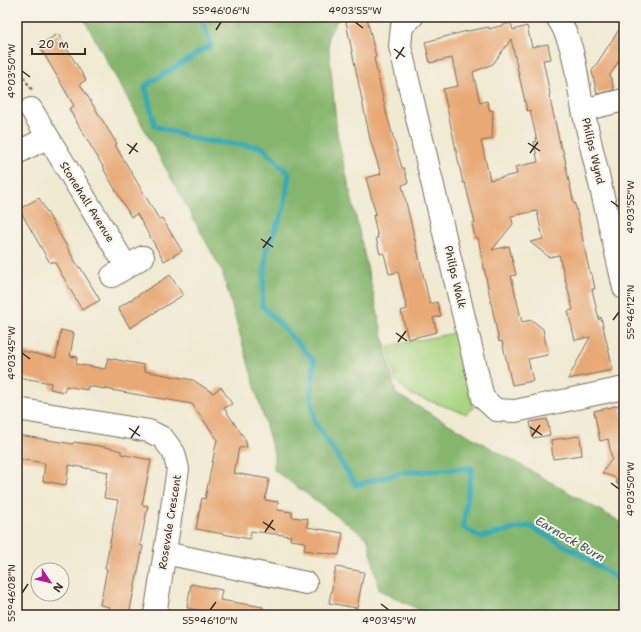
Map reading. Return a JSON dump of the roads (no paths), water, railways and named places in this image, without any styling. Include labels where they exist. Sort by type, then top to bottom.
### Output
[{"type":"street","name":"Philips Walk","points":[[412,17],[402,26],[400,46],[483,398],[496,410],[515,411],[624,388]]},
{"type":"street","name":"Philips Wynd","points":[[557,17],[564,28],[572,47],[583,110],[624,288]]},
{"type":"street","points":[[583,110],[624,100]]},
{"type":"street","name":"Stonehall Avenue","points":[[31,108],[127,266]]},
{"type":"street","points":[[17,153],[48,137]]},
{"type":"street","name":"Rosevale Crescent","points":[[17,409],[148,430],[163,438],[174,453],[178,469],[166,553],[155,615]]},
{"type":"street","points":[[166,553],[306,583]]},
{"type":"waterway","name":"Earnock Burn","points":[[201,17],[211,45],[145,86],[155,126],[199,140],[262,147],[289,174],[284,208],[266,252],[262,306],[314,361],[311,397],[315,422],[356,485],[401,473],[472,468],[463,527],[480,537],[529,526],[578,553],[624,583]]}]
